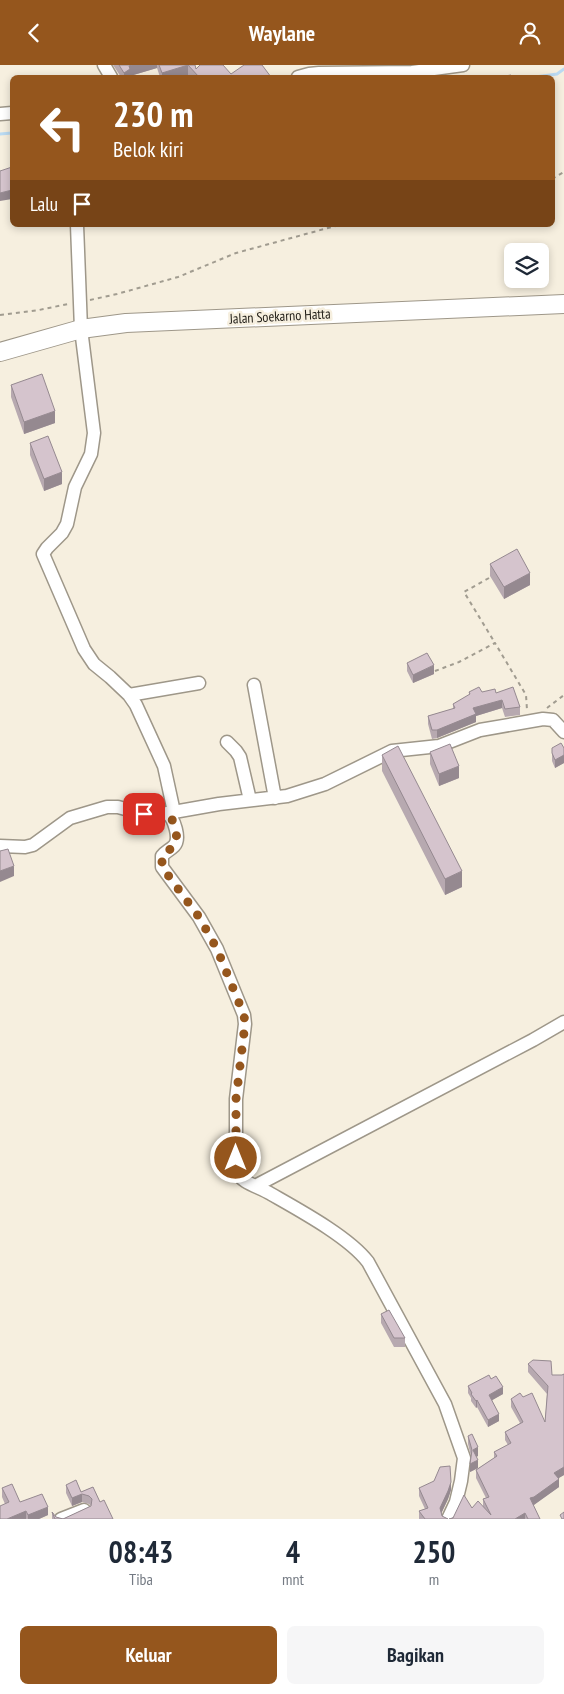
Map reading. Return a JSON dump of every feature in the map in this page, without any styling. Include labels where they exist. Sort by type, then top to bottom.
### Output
[{"type":"street","points":[[305,75],[319,73],[412,72],[463,65]]},
{"type":"street","points":[[77,227],[81,329],[94,433],[91,454],[75,487],[67,524],[62,533],[47,547],[43,554],[84,649],[94,663],[129,695],[164,766],[170,813],[174,821],[176,841],[174,846],[162,856],[162,867],[199,917],[213,941],[244,1015],[245,1024],[236,1099],[236,1172],[242,1179],[260,1187],[313,1219],[361,1253],[368,1263],[445,1404],[464,1458],[456,1502],[448,1519]]},
{"type":"street","name":"Jalan Soekarno Hatta","points":[[0,352],[81,329],[126,323],[564,304]]},
{"type":"street","points":[[129,695],[162,691],[199,683]]},
{"type":"street","points":[[254,685],[275,798]]},
{"type":"street","points":[[0,845],[25,847],[33,845],[70,818],[107,807],[118,807],[151,816],[250,800],[275,798],[303,792],[392,751],[440,746],[480,730],[543,719],[553,720],[564,732]]},
{"type":"street","points":[[227,742],[240,757],[250,800]]},
{"type":"street","points":[[260,1187],[259,1184],[564,1022]]},
{"type":"street","points":[[61,1519],[84,1510]]},
{"type":"path","points":[[0,315],[39,310],[117,294],[178,277],[236,253],[332,227]]},
{"type":"path","points":[[489,577],[464,592],[526,695],[527,723]]},
{"type":"path","points":[[435,671],[459,662],[496,643]]},
{"type":"building","points":[[119,65],[132,65],[124,73]]},
{"type":"building","points":[[159,65],[188,65],[162,73]]},
{"type":"building","points":[[188,65],[195,65],[196,69],[200,65],[223,65],[231,74],[244,65],[262,65],[270,75],[197,75]]},
{"type":"building","points":[[10,168],[10,190],[0,193],[0,171]]},
{"type":"building","points":[[42,374],[55,411],[24,422],[11,385]]},
{"type":"building","points":[[48,436],[62,472],[44,479],[30,443]]},
{"type":"building","points":[[517,549],[530,573],[504,587],[490,564]]},
{"type":"building","points":[[427,653],[434,665],[413,675],[407,663]]},
{"type":"building","points":[[479,687],[482,692],[495,689],[496,693],[513,687],[520,707],[505,709],[502,700],[473,708],[476,714],[437,730],[432,730],[428,716],[455,708],[453,704]]},
{"type":"building","points":[[561,743],[564,748],[564,755],[555,760],[552,748]]},
{"type":"building","points":[[450,744],[459,766],[439,774],[430,752]]},
{"type":"building","points":[[398,746],[462,871],[445,879],[382,755]]},
{"type":"building","points":[[8,849],[14,866],[0,871],[0,851]]},
{"type":"building","points":[[389,1310],[405,1338],[394,1338],[381,1314]]},
{"type":"building","points":[[533,1360],[551,1361],[552,1375],[564,1374],[564,1467],[554,1473],[559,1479],[530,1498],[540,1519],[528,1519],[525,1513],[515,1519],[449,1519],[453,1518],[464,1495],[472,1508],[478,1501],[491,1515],[483,1499],[489,1497],[476,1470],[497,1456],[494,1452],[511,1443],[505,1432],[523,1422],[511,1399],[520,1393],[523,1397],[532,1393],[545,1422],[548,1386],[528,1364]]},
{"type":"building","points":[[489,1375],[491,1379],[496,1376],[503,1387],[489,1395],[499,1414],[488,1420],[468,1386]]},
{"type":"building","points":[[472,1434],[478,1447],[473,1450],[478,1460],[470,1464],[472,1450],[468,1436]]},
{"type":"building","points":[[450,1466],[451,1482],[440,1508],[442,1516],[448,1519],[425,1519],[419,1511],[428,1508],[419,1488],[434,1481],[440,1467]]},
{"type":"building","points":[[76,1480],[81,1492],[93,1487],[100,1502],[104,1500],[113,1519],[63,1519],[91,1506],[92,1499],[89,1496],[82,1494],[72,1498],[66,1485]]},
{"type":"building","points":[[12,1484],[20,1502],[42,1494],[48,1507],[28,1515],[26,1511],[7,1519],[0,1519],[0,1506],[9,1502],[2,1488]]},
{"type":"building","points":[[564,1512],[564,1519],[562,1519],[560,1515]]},
{"type":"waterway","points":[[550,75],[557,74],[564,69]]},
{"type":"waterway","points":[[0,134],[10,133]]},
{"type":"route","points":[[144,814],[151,816],[167,813],[172,817],[175,825],[176,841],[174,846],[168,849],[162,856],[162,867],[199,917],[217,949],[244,1015],[245,1024],[236,1099],[236,1158]]}]
